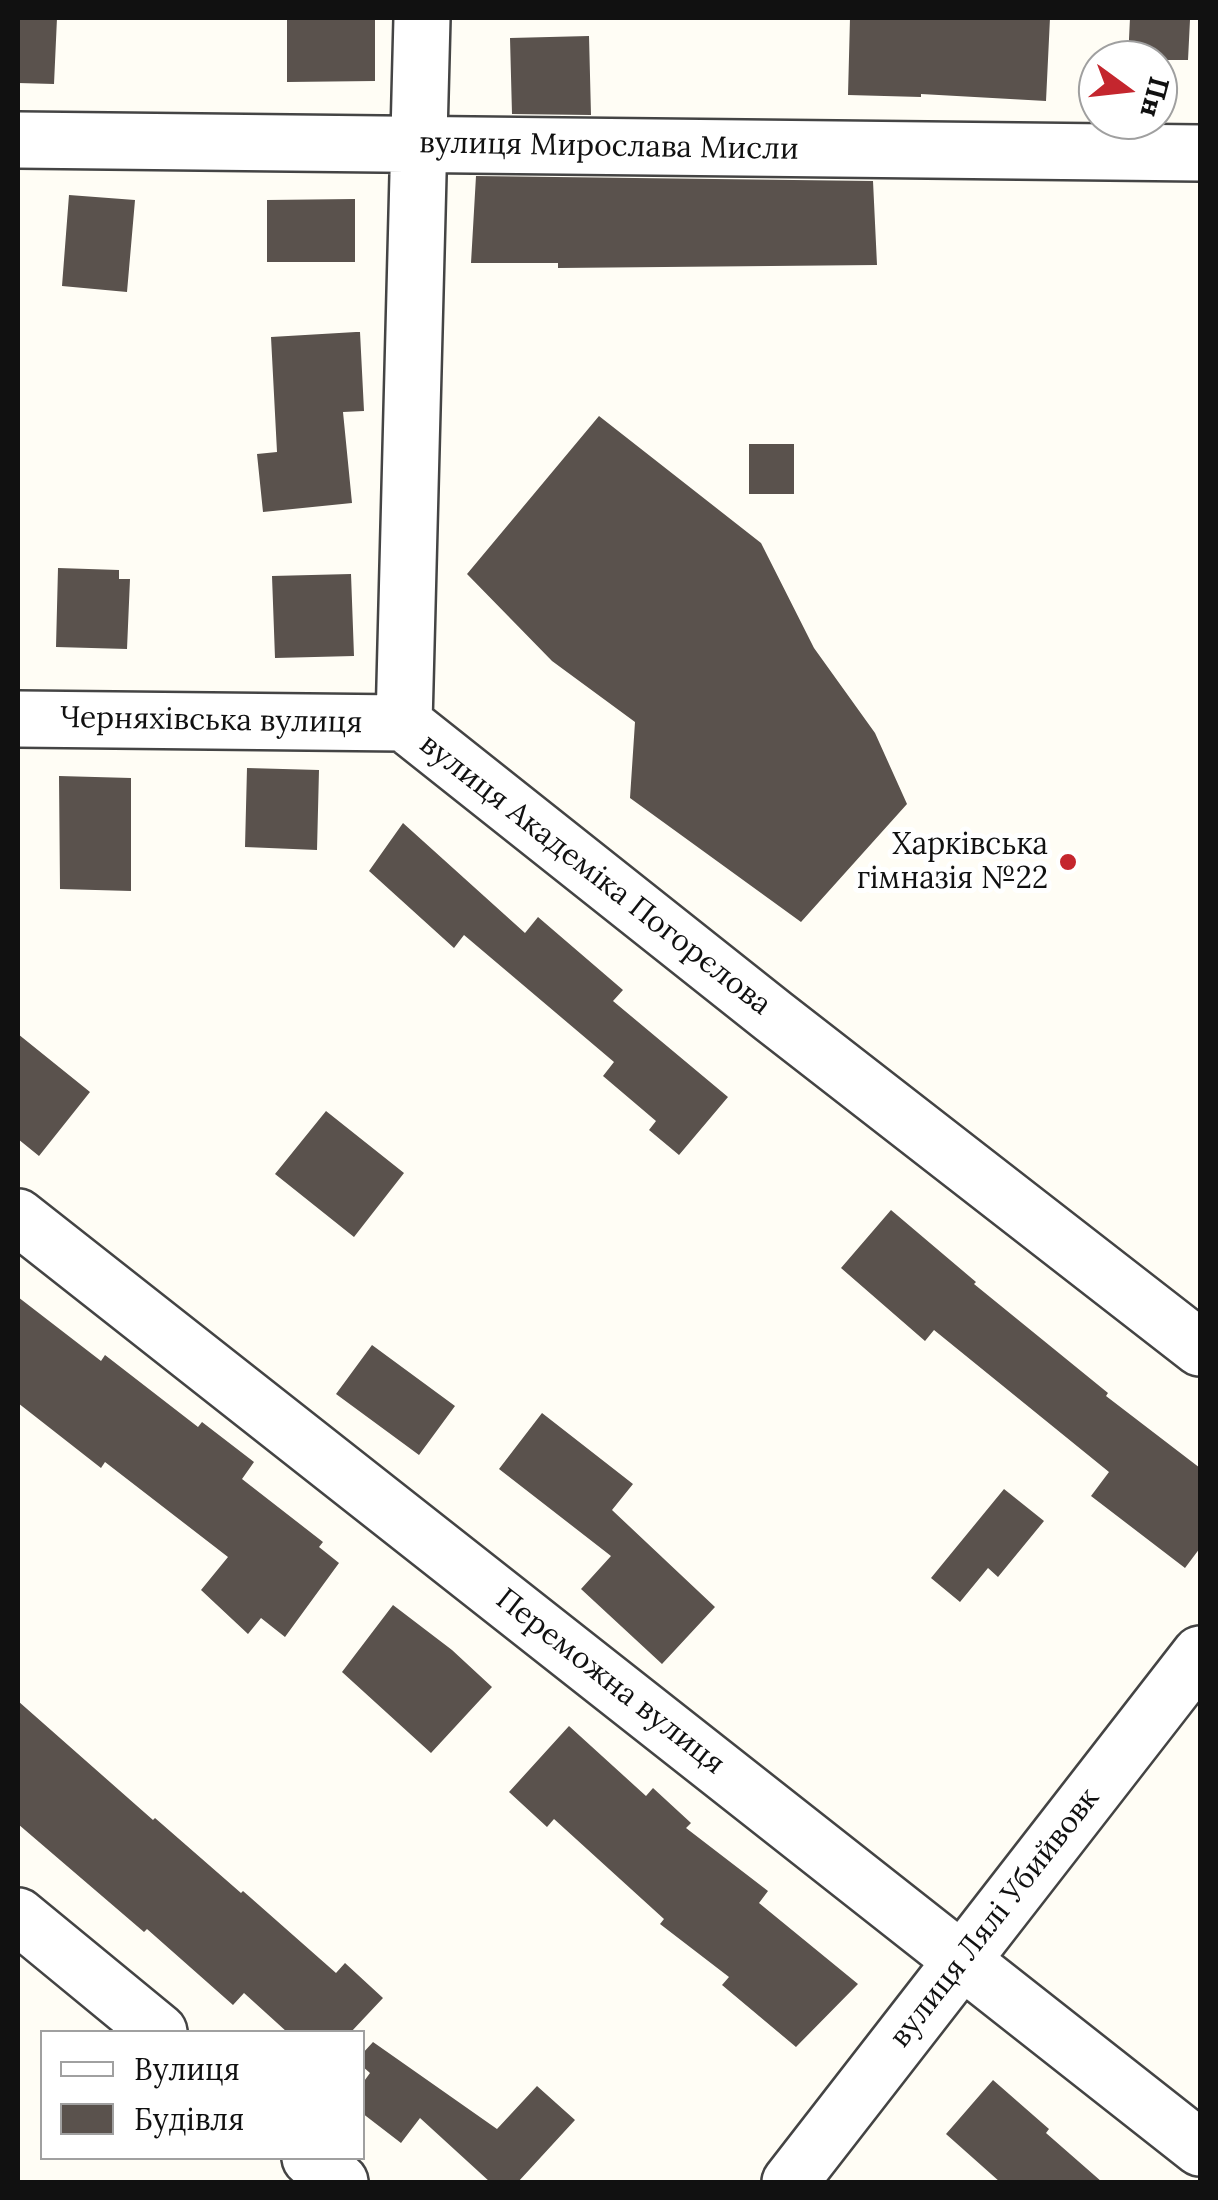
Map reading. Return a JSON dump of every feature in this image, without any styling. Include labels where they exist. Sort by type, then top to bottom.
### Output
[{"type":"street","name":"вулиця Академіка Погорєлова","points":[[422,18],[404,724],[1200,1348]]},
{"type":"street","name":"вулиця Мирослава Мисли","points":[[18,140],[1200,153]]},
{"type":"street","name":"Черняхівська вулиця","points":[[18,718],[404,724]]},
{"type":"street","name":"Переможна вулиця","points":[[18,1218],[1200,2148]]},
{"type":"street","name":"вулиця Лялі Убийвовк","points":[[790,2182],[1200,1654]]},
{"type":"street","points":[[18,1916],[156,2030]]},
{"type":"street","points":[[312,2160],[340,2182]]},
{"type":"building","points":[[18,18],[57,18],[54,84],[18,83]]},
{"type":"building","points":[[850,18],[1050,18],[1046,101],[921,94],[848,95]]},
{"type":"building","points":[[1130,18],[1190,20],[1188,60],[1178,60],[1178,40],[1129,40]]},
{"type":"building","points":[[287,19],[375,19],[375,81],[287,82]]},
{"type":"building","points":[[589,36],[591,115],[512,114],[510,38]]},
{"type":"building","points":[[476,176],[873,181],[877,265],[558,268],[558,263],[471,263]]},
{"type":"building","points":[[69,195],[135,200],[127,292],[62,286]]},
{"type":"building","points":[[355,199],[355,262],[267,262],[267,200]]},
{"type":"building","points":[[360,332],[364,411],[343,412],[352,503],[263,512],[257,454],[277,452],[271,337]]},
{"type":"building","points":[[599,416],[761,543],[814,648],[875,733],[907,804],[801,922],[630,798],[635,722],[552,661],[467,574]]},
{"type":"building","points":[[749,444],[794,444],[794,494],[749,494]]},
{"type":"building","points":[[58,568],[119,570],[119,579],[130,579],[127,649],[56,647]]},
{"type":"building","points":[[351,574],[354,656],[275,658],[272,576]]},
{"type":"building","points":[[247,768],[319,770],[317,850],[245,847]]},
{"type":"building","points":[[59,776],[131,778],[131,891],[60,889]]},
{"type":"building","points":[[403,823],[525,933],[538,917],[623,990],[613,1001],[728,1097],[679,1155],[649,1130],[656,1121],[603,1076],[614,1062],[464,935],[454,948],[369,871]]},
{"type":"building","points":[[18,1034],[90,1092],[39,1156],[18,1139]]},
{"type":"building","points":[[326,1111],[404,1173],[354,1237],[275,1174]]},
{"type":"building","points":[[891,1210],[974,1284],[1108,1393],[1106,1396],[1200,1468],[1200,1548],[1185,1568],[1091,1496],[1109,1472],[934,1330],[925,1341],[841,1268]]},
{"type":"building","points":[[18,1297],[101,1361],[105,1355],[198,1427],[202,1422],[254,1462],[242,1479],[323,1542],[319,1547],[339,1563],[285,1637],[261,1618],[248,1634],[201,1590],[228,1557],[105,1462],[101,1468],[18,1403]]},
{"type":"building","points":[[372,1345],[455,1406],[419,1455],[336,1394]]},
{"type":"building","points":[[542,1413],[633,1484],[612,1510],[715,1607],[662,1664],[581,1589],[611,1556],[499,1469]]},
{"type":"building","points":[[1004,1489],[1044,1521],[998,1577],[988,1568],[960,1602],[931,1578]]},
{"type":"building","points":[[393,1605],[492,1687],[431,1753],[342,1672]]},
{"type":"building","points":[[18,1701],[336,1973],[345,1963],[383,1998],[353,2030],[285,2030],[244,1993],[233,2005],[18,1824]]},
{"type":"building","points":[[569,1726],[646,1796],[653,1788],[691,1823],[686,1828],[768,1891],[759,1903],[858,1984],[796,2047],[722,1985],[729,1977],[660,1924],[664,1919],[554,1819],[547,1827],[509,1792]]},
{"type":"building","points":[[373,2042],[497,2129],[537,2086],[575,2120],[518,2182],[490,2182],[420,2118],[401,2143],[365,2115],[365,2080],[370,2073],[365,2069],[365,2051]]},
{"type":"building","points":[[993,2080],[1102,2182],[1000,2182],[946,2134]]},
{"type":"place","name":"Харківська гімназія №22","points":[[1068,862]]}]
